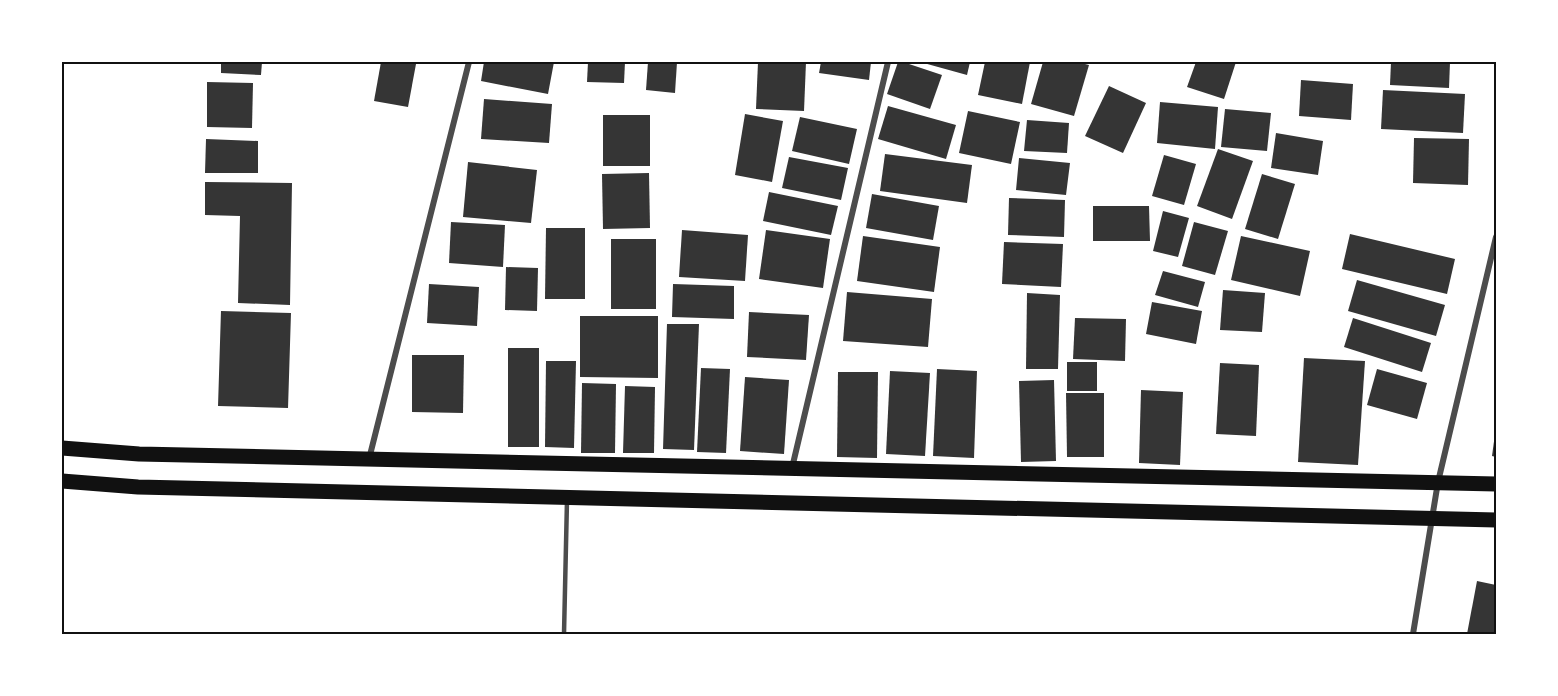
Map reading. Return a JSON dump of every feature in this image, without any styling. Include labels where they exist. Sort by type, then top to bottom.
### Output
[{"type":"main road","points":[[62,448],[140,454],[369,460],[1497,484]]},
{"type":"main road","points":[[62,481],[138,487],[1497,520]]},
{"type":"street","points":[[369,460],[469,62]]},
{"type":"street","points":[[792,469],[888,62]]},
{"type":"street","points":[[1413,634],[1438,482],[1497,237]]},
{"type":"lane","points":[[564,634],[567,498]]},
{"type":"building","points":[[221,62],[262,62],[261,75],[221,73]]},
{"type":"building","points":[[381,62],[416,64],[408,107],[374,101]]},
{"type":"building","points":[[484,62],[554,62],[548,94],[481,81]]},
{"type":"building","points":[[588,62],[625,62],[624,83],[587,82]]},
{"type":"building","points":[[648,62],[677,62],[675,93],[646,90]]},
{"type":"building","points":[[758,62],[806,62],[804,111],[756,109]]},
{"type":"building","points":[[821,62],[871,62],[869,80],[819,73]]},
{"type":"building","points":[[898,62],[942,75],[930,109],[887,94]]},
{"type":"building","points":[[920,62],[970,62],[967,75]]},
{"type":"building","points":[[985,62],[1030,62],[1022,104],[978,95]]},
{"type":"building","points":[[1043,62],[1077,62],[1089,65],[1074,116],[1031,104]]},
{"type":"building","points":[[1196,62],[1236,62],[1224,99],[1187,87]]},
{"type":"building","points":[[1391,62],[1450,62],[1449,88],[1390,85]]},
{"type":"building","points":[[1301,80],[1353,84],[1351,120],[1299,116]]},
{"type":"building","points":[[207,82],[253,83],[252,128],[207,127]]},
{"type":"building","points":[[1109,86],[1146,103],[1123,153],[1085,136]]},
{"type":"building","points":[[1383,90],[1465,94],[1463,133],[1381,129]]},
{"type":"building","points":[[484,99],[552,104],[549,143],[481,139]]},
{"type":"building","points":[[1160,102],[1218,107],[1215,149],[1157,143]]},
{"type":"building","points":[[888,106],[956,125],[946,159],[878,139]]},
{"type":"building","points":[[1225,109],[1271,113],[1267,151],[1221,147]]},
{"type":"building","points":[[968,111],[1020,122],[1011,164],[959,153]]},
{"type":"building","points":[[745,114],[783,121],[772,182],[735,175]]},
{"type":"building","points":[[603,115],[650,115],[650,166],[603,166]]},
{"type":"building","points":[[800,117],[857,129],[849,164],[792,151]]},
{"type":"building","points":[[1027,120],[1069,123],[1067,153],[1024,151]]},
{"type":"building","points":[[1276,133],[1323,141],[1318,175],[1271,168]]},
{"type":"building","points":[[1414,138],[1469,139],[1468,185],[1413,183]]},
{"type":"building","points":[[206,139],[258,141],[258,173],[205,173]]},
{"type":"building","points":[[1218,149],[1253,161],[1232,219],[1197,206]]},
{"type":"building","points":[[885,154],[972,165],[967,203],[880,191]]},
{"type":"building","points":[[1164,155],[1196,164],[1184,205],[1152,196]]},
{"type":"building","points":[[789,157],[848,168],[841,200],[782,188]]},
{"type":"building","points":[[1019,158],[1070,163],[1066,195],[1016,190]]},
{"type":"building","points":[[468,162],[537,170],[531,223],[463,217]]},
{"type":"building","points":[[649,173],[650,228],[603,229],[602,174]]},
{"type":"building","points":[[1262,174],[1295,184],[1278,239],[1245,229]]},
{"type":"building","points":[[205,182],[292,183],[290,305],[238,303],[240,216],[205,215]]},
{"type":"building","points":[[769,192],[838,206],[831,235],[763,221]]},
{"type":"building","points":[[872,194],[939,206],[933,240],[866,228]]},
{"type":"building","points":[[1009,198],[1065,200],[1064,237],[1008,235]]},
{"type":"building","points":[[1093,206],[1149,206],[1150,241],[1093,241]]},
{"type":"building","points":[[1163,211],[1189,218],[1178,257],[1153,251]]},
{"type":"building","points":[[451,222],[505,225],[503,267],[449,263]]},
{"type":"building","points":[[1194,222],[1228,231],[1215,275],[1182,266]]},
{"type":"building","points":[[546,228],[585,228],[585,299],[545,299]]},
{"type":"building","points":[[682,230],[748,235],[745,281],[679,277]]},
{"type":"building","points":[[766,230],[830,239],[823,288],[759,279]]},
{"type":"building","points":[[1350,234],[1455,259],[1447,294],[1342,269]]},
{"type":"building","points":[[863,236],[940,247],[934,292],[857,281]]},
{"type":"building","points":[[1241,236],[1310,251],[1300,296],[1231,280]]},
{"type":"building","points":[[611,239],[656,239],[656,309],[611,309]]},
{"type":"building","points":[[1004,242],[1063,244],[1061,287],[1002,284]]},
{"type":"building","points":[[506,267],[538,268],[537,311],[505,310]]},
{"type":"building","points":[[1163,271],[1205,282],[1198,307],[1155,295]]},
{"type":"building","points":[[1357,280],[1445,305],[1436,336],[1348,311]]},
{"type":"building","points":[[429,284],[479,287],[477,326],[427,323]]},
{"type":"building","points":[[673,284],[734,286],[734,319],[672,317]]},
{"type":"building","points":[[1223,290],[1265,293],[1262,332],[1220,330]]},
{"type":"building","points":[[847,292],[932,299],[928,347],[843,341]]},
{"type":"building","points":[[1027,293],[1060,295],[1058,369],[1026,369]]},
{"type":"building","points":[[1152,302],[1202,311],[1196,344],[1146,334]]},
{"type":"building","points":[[221,311],[291,313],[288,408],[218,406]]},
{"type":"building","points":[[749,312],[809,315],[806,360],[747,357]]},
{"type":"building","points":[[580,316],[658,316],[658,378],[580,377]]},
{"type":"building","points":[[1075,318],[1126,319],[1125,361],[1073,359]]},
{"type":"building","points":[[1353,318],[1431,343],[1422,372],[1344,347]]},
{"type":"building","points":[[667,324],[699,324],[694,450],[663,449]]},
{"type":"building","points":[[508,348],[539,348],[539,447],[508,447]]},
{"type":"building","points":[[412,355],[464,355],[463,413],[412,412]]},
{"type":"building","points":[[1304,358],[1365,361],[1358,465],[1298,462]]},
{"type":"building","points":[[546,361],[576,361],[574,448],[545,447]]},
{"type":"building","points":[[1067,362],[1097,362],[1097,391],[1067,391]]},
{"type":"building","points":[[1220,363],[1259,365],[1256,436],[1216,434]]},
{"type":"building","points":[[701,368],[730,369],[726,453],[697,452]]},
{"type":"building","points":[[937,369],[977,371],[974,458],[933,456]]},
{"type":"building","points":[[1377,369],[1427,383],[1417,419],[1367,405]]},
{"type":"building","points":[[890,371],[930,373],[925,456],[886,454]]},
{"type":"building","points":[[838,372],[878,372],[877,458],[837,457]]},
{"type":"building","points":[[745,377],[789,380],[784,454],[740,451]]},
{"type":"building","points":[[1054,380],[1056,461],[1021,462],[1019,381]]},
{"type":"building","points":[[582,383],[616,384],[615,453],[581,453]]},
{"type":"building","points":[[625,386],[655,387],[654,453],[623,453]]},
{"type":"building","points":[[1141,390],[1183,392],[1180,465],[1139,463]]},
{"type":"building","points":[[1066,393],[1104,393],[1104,457],[1067,457]]},
{"type":"building","points":[[1496,435],[1496,457],[1492,456]]},
{"type":"building","points":[[1477,581],[1496,585],[1496,634],[1467,634]]}]
